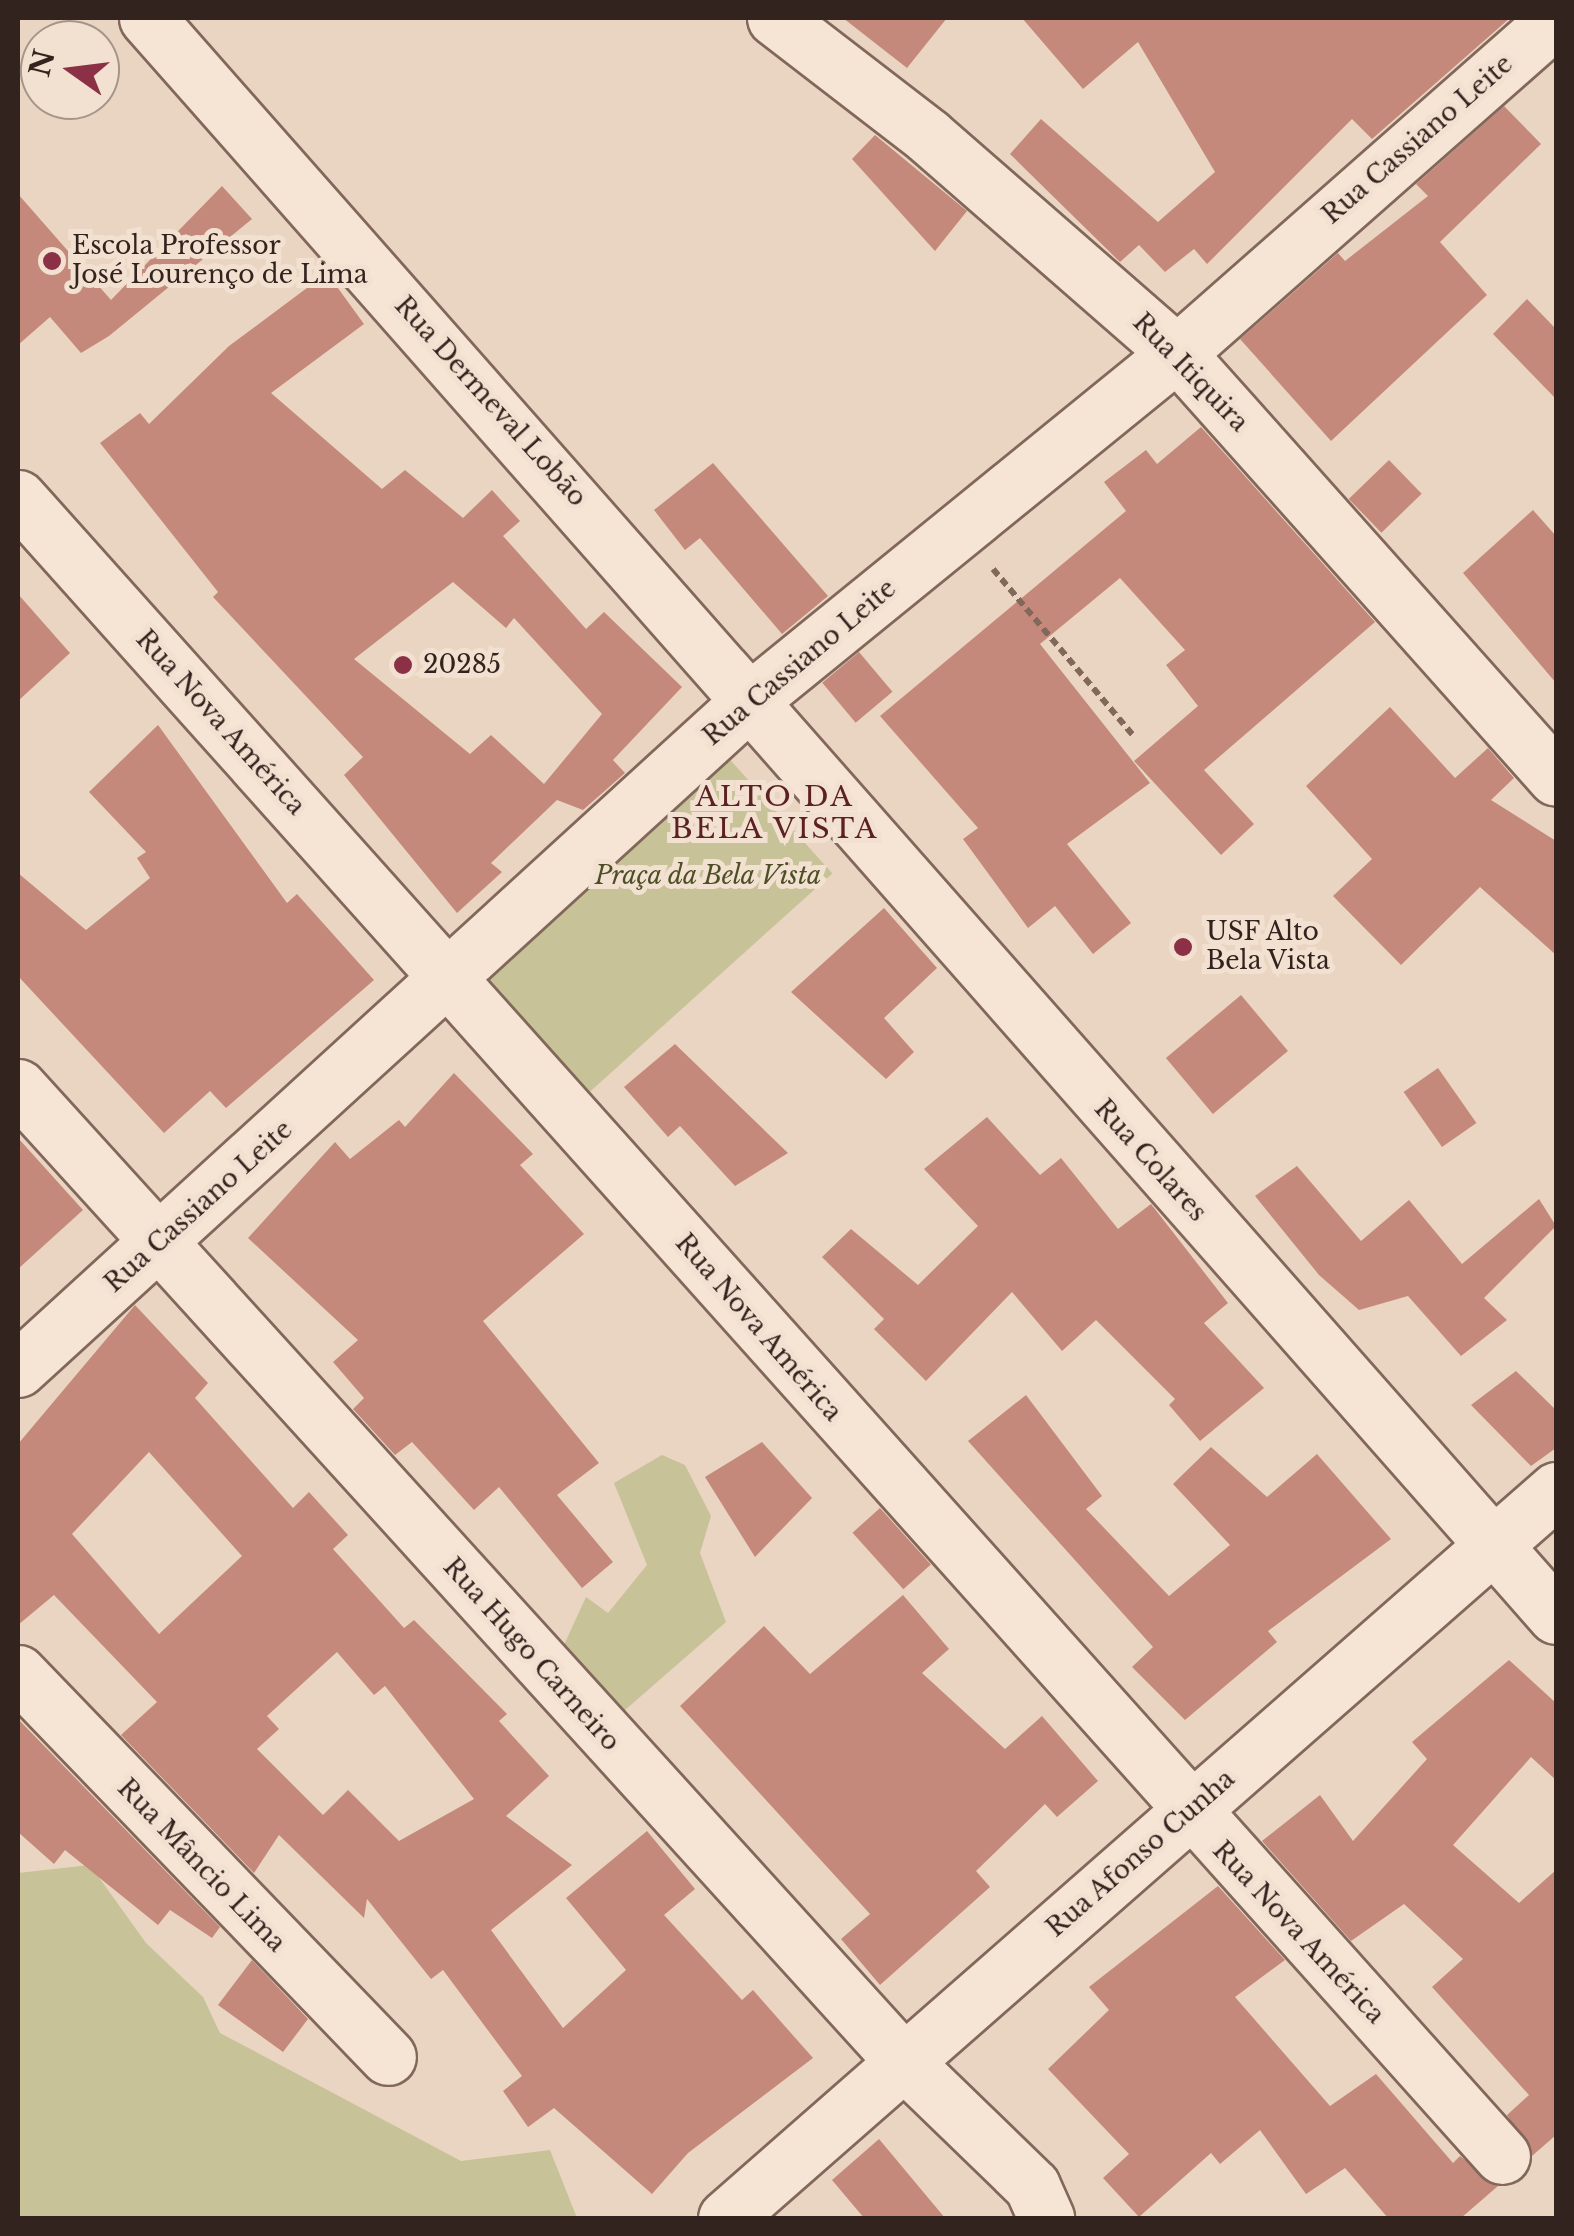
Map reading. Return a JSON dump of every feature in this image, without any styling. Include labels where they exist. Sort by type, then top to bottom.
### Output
[{"type":"street","name":"Rua Dermeval Lobão","points":[[147,18],[754,697]]},
{"type":"street","name":"Rua Itiquira","points":[[775,18],[928,136],[1177,352],[1556,778]]},
{"type":"street","name":"Rua Cassiano Leite","points":[[18,1369],[452,979],[754,697],[1177,352],[1547,28]]},
{"type":"street","name":"Rua Nova América","points":[[18,498],[452,979],[1188,1814],[1502,2156]]},
{"type":"street","name":"Rua Colares","points":[[754,697],[936,922],[1556,1616]]},
{"type":"street","name":"Rua Hugo Carneiro","points":[[18,1087],[157,1246],[902,2060],[1032,2186],[1046,2218]]},
{"type":"street","name":"Rua Afonso Cunha","points":[[726,2218],[1556,1490]]},
{"type":"street","name":"Rua Mâncio Lima","points":[[18,1672],[388,2057]]},
{"type":"path","points":[[960,530],[1133,735]]},
{"type":"green space","name":"Praça da Bela Vista","points":[[724,753],[832,873],[576,1104],[468,984]]},
{"type":"green space","points":[[662,1455],[685,1465],[711,1516],[700,1553],[726,1622],[617,1717],[563,1647],[586,1597],[608,1613],[647,1565],[614,1483]]},
{"type":"green space","points":[[90,1865],[146,1943],[203,1997],[220,2033],[461,2161],[550,2150],[577,2218],[18,2218],[18,1873]]},
{"type":"building","points":[[843,18],[947,18],[907,68]]},
{"type":"building","points":[[1022,18],[1510,18],[1372,139],[1352,119],[1207,264],[1194,249],[1165,272],[1139,245],[1120,262],[1010,154],[1041,119],[1158,222],[1215,172],[1138,42],[1083,89]]},
{"type":"building","points":[[1504,106],[1541,144],[1440,242],[1487,295],[1331,441],[1240,339],[1338,253],[1345,261],[1428,196],[1416,184]]},
{"type":"building","points":[[875,135],[967,211],[935,251],[852,159]]},
{"type":"building","name":"Escola Professor José Lourenço de Lima","points":[[222,186],[252,219],[109,336],[81,353],[50,317],[18,345],[18,194],[111,300]]},
{"type":"building","points":[[327,273],[364,324],[271,393],[382,489],[405,470],[463,518],[492,490],[520,521],[503,536],[586,629],[604,612],[682,687],[613,760],[625,773],[583,810],[557,800],[491,863],[502,872],[457,913],[344,775],[363,757],[213,597],[218,592],[100,443],[140,413],[149,424],[229,346]],"holes":[[[453,582],[506,628],[514,618],[602,714],[544,784],[491,735],[470,754],[354,659]]]},
{"type":"building","points":[[1527,299],[1556,329],[1556,399],[1493,334]]},
{"type":"building","points":[[1201,427],[1375,622],[1204,770],[1254,824],[1221,855],[1134,761],[1198,706],[1166,665],[1185,650],[1120,578],[1040,644],[1150,783],[1067,844],[1131,923],[1093,954],[1055,906],[1028,928],[963,839],[978,828],[880,716],[1126,511],[1104,482],[1146,450],[1157,464]]},
{"type":"building","points":[[1389,460],[1422,494],[1381,533],[1349,499]]},
{"type":"building","points":[[713,463],[828,596],[782,634],[700,538],[685,550],[654,510]]},
{"type":"building","points":[[1533,510],[1556,536],[1556,683],[1463,573]]},
{"type":"building","points":[[18,594],[70,653],[18,701]]},
{"type":"building","points":[[859,652],[892,692],[856,723],[822,683]]},
{"type":"building","points":[[1390,707],[1455,778],[1488,748],[1514,778],[1491,800],[1556,841],[1556,955],[1480,887],[1401,965],[1333,896],[1372,859],[1306,786]]},
{"type":"building","points":[[158,725],[287,903],[297,894],[374,980],[226,1108],[210,1091],[164,1133],[18,976],[18,873],[86,930],[150,878],[137,858],[146,852],[89,792]]},
{"type":"building","points":[[884,908],[937,968],[884,1018],[914,1052],[886,1079],[791,992]]},
{"type":"building","points":[[1241,995],[1288,1051],[1213,1114],[1166,1058]]},
{"type":"building","points":[[675,1044],[788,1153],[735,1186],[680,1126],[668,1137],[624,1087]]},
{"type":"building","points":[[1438,1068],[1476,1123],[1442,1147],[1404,1092]]},
{"type":"building","points":[[454,1073],[533,1154],[520,1165],[584,1234],[483,1321],[599,1463],[557,1495],[613,1562],[582,1588],[499,1487],[474,1510],[412,1442],[395,1455],[353,1409],[364,1398],[333,1362],[358,1340],[248,1238],[335,1142],[350,1159],[399,1120],[405,1127]]},
{"type":"building","points":[[987,1117],[1040,1175],[1061,1158],[1118,1229],[1151,1204],[1228,1303],[1204,1323],[1264,1388],[1200,1441],[1169,1405],[1175,1399],[1096,1320],[1062,1351],[1012,1292],[926,1381],[874,1329],[884,1319],[822,1257],[851,1229],[918,1285],[978,1226],[924,1169]]},
{"type":"building","points":[[18,1138],[83,1210],[18,1269]]},
{"type":"building","points":[[1297,1166],[1361,1241],[1409,1200],[1462,1264],[1539,1199],[1556,1226],[1484,1298],[1507,1320],[1461,1356],[1408,1296],[1359,1310],[1319,1275],[1255,1196]]},
{"type":"building","points":[[135,1305],[208,1383],[195,1398],[293,1508],[309,1492],[348,1535],[333,1549],[404,1628],[414,1620],[507,1714],[499,1721],[549,1776],[506,1816],[572,1865],[491,1930],[563,2028],[626,1970],[566,1898],[647,1831],[695,1889],[664,1915],[742,2000],[753,1990],[813,2058],[688,2153],[652,2194],[554,2108],[528,2127],[503,2091],[522,2076],[443,1970],[431,1979],[367,1899],[364,1918],[279,1835],[254,1873],[121,1735],[157,1702],[54,1595],[18,1625],[18,1444]],"holes":[[[149,1452],[242,1556],[159,1634],[72,1534]],[[337,1652],[374,1695],[385,1686],[474,1799],[399,1841],[348,1790],[323,1815],[257,1749],[279,1729],[267,1716]]]},
{"type":"building","points":[[1516,1371],[1556,1410],[1556,1448],[1531,1466],[1471,1405]]},
{"type":"building","points":[[1026,1395],[1102,1496],[1086,1509],[1169,1596],[1230,1545],[1173,1484],[1211,1447],[1267,1497],[1317,1454],[1391,1539],[1268,1631],[1277,1642],[1185,1720],[1132,1667],[1153,1647],[968,1441]]},
{"type":"building","points":[[762,1442],[812,1498],[755,1557],[705,1477]]},
{"type":"building","points":[[880,1508],[931,1564],[903,1589],[853,1533]]},
{"type":"building","points":[[903,1595],[949,1649],[922,1673],[1005,1749],[1042,1716],[1098,1781],[1057,1817],[1045,1804],[976,1871],[990,1887],[880,1985],[841,1939],[870,1914],[680,1706],[764,1626],[810,1674]]},
{"type":"building","points":[[1509,1660],[1556,1703],[1556,1780],[1531,1757],[1453,1845],[1519,1903],[1556,1870],[1556,2135],[1532,2156],[1507,2115],[1529,2095],[1432,1987],[1463,1959],[1404,1904],[1351,1941],[1262,1841],[1320,1795],[1353,1841],[1427,1759],[1412,1742]]},
{"type":"building","points":[[18,1719],[220,1927],[212,1938],[170,1910],[158,1925],[65,1850],[54,1864],[18,1832]]},
{"type":"building","points":[[1218,1886],[1285,1960],[1235,1997],[1330,2106],[1376,2074],[1453,2163],[1460,2156],[1498,2186],[1461,2218],[1388,2218],[1345,2168],[1306,2194],[1260,2130],[1220,2164],[1211,2153],[1139,2217],[1103,2178],[1129,2154],[1048,2069],[1109,2010],[1089,1987]]},
{"type":"building","points":[[252,1960],[308,2019],[283,2052],[218,2005]]},
{"type":"building","points":[[879,2139],[945,2218],[864,2218],[832,2180]]},
{"type":"place","name":"Escola Professor José Lourenço de Lima","points":[[52,261]]},
{"type":"place","name":"20285","points":[[403,665]]},
{"type":"place","name":"USF Alto Bela Vista","points":[[1183,947]]},
{"type":"district","name":"ALTO DA BELA VISTA","points":[[775,813]]}]
